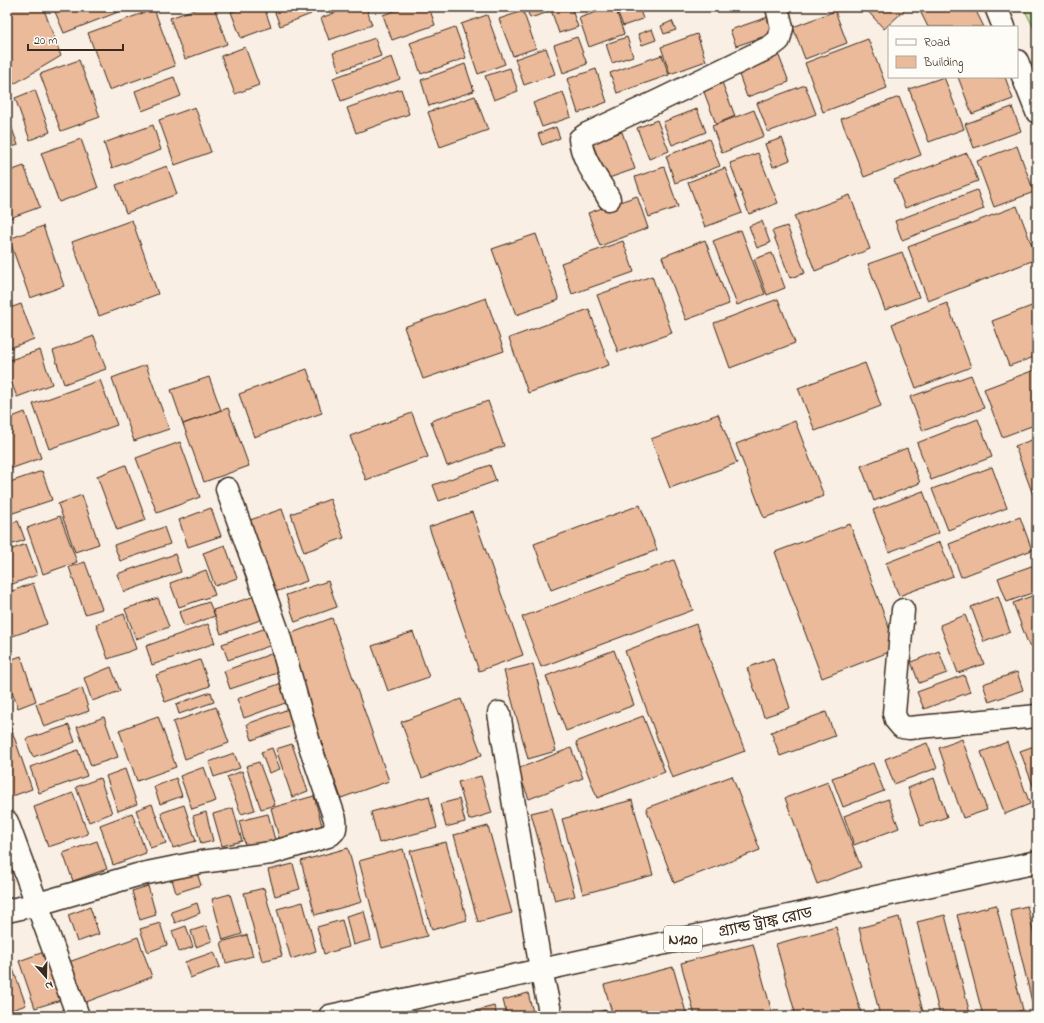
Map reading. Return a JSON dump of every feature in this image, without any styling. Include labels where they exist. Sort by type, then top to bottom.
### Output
[{"type":"main road","points":[[609,199],[581,148],[580,139],[587,134],[770,47],[779,40],[782,28],[777,7]]},
{"type":"main road","points":[[996,7],[1004,26]]},
{"type":"main road","points":[[1018,64],[1037,112]]},
{"type":"main road","points":[[7,911],[38,904],[137,875],[201,862],[271,853],[328,836],[334,832],[336,827],[336,819],[310,746],[278,632],[227,489]]},
{"type":"main road","points":[[903,610],[894,712],[896,720],[902,727],[909,728],[1037,716]]},
{"type":"main road","points":[[499,713],[541,970],[551,1016]]},
{"type":"main road","points":[[7,822],[78,1016]]},
{"type":"main road","name":"গ্র্যান্ড ট্রাঙ্ক রোড","points":[[330,1016],[1037,862]]},
{"type":"green space","points":[[1023,7],[1037,7],[1037,34]]},
{"type":"building","points":[[7,7],[43,7],[61,56],[14,84],[7,65]]},
{"type":"building","points":[[53,7],[131,7],[64,33]]},
{"type":"building","points":[[201,7],[214,7],[227,44],[185,59],[170,18]]},
{"type":"building","points":[[244,7],[264,7],[271,27],[241,38],[231,12]]},
{"type":"building","points":[[273,7],[309,7],[311,14],[280,26]]},
{"type":"building","points":[[350,7],[366,7],[372,25],[329,40],[321,18]]},
{"type":"building","points":[[405,7],[429,7],[435,25],[392,40],[383,15]]},
{"type":"building","points":[[473,7],[487,7],[474,12]]},
{"type":"building","points":[[526,7],[544,7],[546,13],[530,18]]},
{"type":"building","points":[[550,7],[571,7],[578,27],[559,33]]},
{"type":"building","points":[[615,7],[624,34],[589,47],[579,18]]},
{"type":"building","points":[[616,7],[639,7],[643,19],[623,26]]},
{"type":"building","points":[[864,7],[908,7],[884,29]]},
{"type":"building","points":[[924,7],[974,7],[984,26],[928,26],[919,9]]},
{"type":"building","points":[[154,9],[175,66],[109,90],[88,33]]},
{"type":"building","points":[[523,11],[536,48],[513,56],[499,19]]},
{"type":"building","points":[[835,11],[847,43],[805,59],[793,27]]},
{"type":"building","points":[[487,15],[505,64],[478,74],[461,24]]},
{"type":"building","points":[[768,17],[774,33],[736,46],[730,30]]},
{"type":"building","points":[[672,21],[676,30],[664,34],[661,26]]},
{"type":"building","points":[[455,27],[466,58],[421,74],[410,43]]},
{"type":"building","points":[[652,29],[656,40],[642,45],[638,34]]},
{"type":"building","points":[[697,34],[706,61],[670,74],[661,47]]},
{"type":"building","points":[[577,37],[587,64],[563,73],[554,45]]},
{"type":"building","points":[[627,37],[633,56],[612,63],[606,44]]},
{"type":"building","points":[[375,38],[381,56],[339,71],[333,53]]},
{"type":"building","points":[[868,39],[887,88],[823,112],[805,63]]},
{"type":"building","points":[[245,47],[259,85],[235,94],[221,56]]},
{"type":"building","points":[[546,48],[555,74],[524,85],[515,59]]},
{"type":"building","points":[[777,51],[789,82],[747,97],[736,66]]},
{"type":"building","points":[[662,55],[669,75],[617,93],[610,73]]},
{"type":"building","points":[[392,57],[400,79],[341,101],[333,78]]},
{"type":"building","points":[[79,60],[100,117],[61,131],[40,74]]},
{"type":"building","points":[[465,64],[474,91],[429,106],[421,80]]},
{"type":"building","points":[[510,68],[518,91],[494,100],[485,76]]},
{"type":"building","points":[[596,69],[607,102],[578,113],[567,79]]},
{"type":"building","points":[[174,77],[181,96],[142,111],[135,91]]},
{"type":"building","points":[[720,77],[735,116],[716,124],[701,84]]},
{"type":"building","points":[[944,78],[964,129],[929,142],[909,89]]},
{"type":"building","points":[[958,78],[1005,78],[1013,99],[972,114]]},
{"type":"building","points":[[805,85],[816,114],[768,132],[757,103]]},
{"type":"building","points":[[401,89],[409,114],[356,133],[347,108]]},
{"type":"building","points":[[35,90],[50,132],[30,140],[15,98]]},
{"type":"building","points":[[563,92],[571,117],[542,127],[533,103]]},
{"type":"building","points":[[475,96],[488,130],[440,147],[428,112]]},
{"type":"building","points":[[899,97],[921,155],[864,177],[841,119]]},
{"type":"building","points":[[195,107],[211,152],[175,165],[159,120]]},
{"type":"building","points":[[1012,107],[1021,131],[974,148],[965,124]]},
{"type":"building","points":[[697,109],[706,132],[672,145],[663,122]]},
{"type":"building","points":[[754,110],[764,136],[722,153],[712,126]]},
{"type":"building","points":[[7,115],[18,145],[7,149]]},
{"type":"building","points":[[657,120],[669,151],[649,159],[637,128]]},
{"type":"building","points":[[153,125],[161,150],[112,168],[104,143]]},
{"type":"building","points":[[556,127],[560,138],[542,145],[538,134]]},
{"type":"building","points":[[622,132],[635,169],[606,179],[592,142]]},
{"type":"building","points":[[782,138],[790,160],[773,167],[765,144]]},
{"type":"building","points":[[81,139],[98,188],[59,202],[41,153]]},
{"type":"building","points":[[709,139],[720,166],[675,183],[666,156]]},
{"type":"building","points":[[1017,146],[1034,192],[994,207],[977,161]]},
{"type":"building","points":[[758,153],[778,203],[749,214],[730,163]]},
{"type":"building","points":[[967,153],[978,181],[905,208],[894,180]]},
{"type":"building","points":[[24,166],[40,207],[7,219],[7,172]]},
{"type":"building","points":[[167,166],[177,194],[126,213],[116,185]]},
{"type":"building","points":[[664,167],[678,207],[649,217],[635,177]]},
{"type":"building","points":[[725,168],[742,213],[705,227],[688,182]]},
{"type":"building","points":[[977,190],[984,209],[902,240],[895,221]]},
{"type":"building","points":[[850,195],[870,249],[815,271],[794,216]]},
{"type":"building","points":[[637,196],[648,228],[600,246],[588,213]]},
{"type":"building","points":[[1017,206],[1037,259],[928,301],[908,247]]},
{"type":"building","points":[[132,220],[158,294],[99,316],[72,242]]},
{"type":"building","points":[[762,221],[770,243],[757,248],[749,226]]},
{"type":"building","points":[[43,226],[64,286],[30,298],[9,239]]},
{"type":"building","points":[[787,226],[805,273],[790,278],[772,231]]},
{"type":"building","points":[[741,230],[765,294],[737,305],[713,241]]},
{"type":"building","points":[[536,234],[559,300],[516,315],[492,249]]},
{"type":"building","points":[[705,240],[729,304],[686,320],[662,257]]},
{"type":"building","points":[[623,241],[634,272],[572,294],[561,263]]},
{"type":"building","points":[[902,252],[919,297],[885,310],[868,264]]},
{"type":"building","points":[[772,253],[785,288],[767,295],[754,259]]},
{"type":"building","points":[[652,276],[672,333],[618,352],[597,295]]},
{"type":"building","points":[[486,298],[504,351],[423,379],[404,327]]},
{"type":"building","points":[[778,299],[795,343],[730,368],[714,323]]},
{"type":"building","points":[[947,303],[971,367],[916,388],[892,324]]},
{"type":"building","points":[[21,304],[34,339],[7,349],[7,309]]},
{"type":"building","points":[[1037,304],[1037,356],[1009,366],[992,321]]},
{"type":"building","points":[[589,309],[609,365],[528,393],[509,338]]},
{"type":"building","points":[[94,336],[106,369],[64,384],[53,351]]},
{"type":"building","points":[[40,350],[52,384],[17,397],[7,371],[7,361]]},
{"type":"building","points":[[865,363],[881,406],[815,431],[798,388]]},
{"type":"building","points":[[146,365],[169,429],[134,441],[112,378]]},
{"type":"building","points":[[307,369],[322,413],[254,437],[239,394]]},
{"type":"building","points":[[1037,369],[1037,424],[1002,437],[984,389]]},
{"type":"building","points":[[971,375],[984,408],[923,431],[910,397]]},
{"type":"building","points":[[209,377],[221,410],[183,424],[171,390]]},
{"type":"building","points":[[100,380],[117,425],[49,449],[33,404]]},
{"type":"building","points":[[488,401],[504,446],[447,466],[431,421]]},
{"type":"building","points":[[228,408],[249,466],[204,482],[183,424]]},
{"type":"building","points":[[25,412],[41,458],[7,470],[7,419]]},
{"type":"building","points":[[412,413],[428,457],[366,480],[350,436]]},
{"type":"building","points":[[718,414],[737,463],[670,488],[651,439]]},
{"type":"building","points":[[978,419],[992,457],[931,480],[917,443]]},
{"type":"building","points":[[795,421],[824,496],[764,518],[736,444]]},
{"type":"building","points":[[1037,438],[1037,503],[1036,503],[1015,446]]},
{"type":"building","points":[[180,442],[200,497],[157,513],[136,458]]},
{"type":"building","points":[[907,448],[920,483],[874,501],[861,466]]},
{"type":"building","points":[[126,465],[146,520],[117,530],[97,476]]},
{"type":"building","points":[[490,465],[496,481],[439,501],[433,485]]},
{"type":"building","points":[[992,467],[1007,508],[948,530],[932,489]]},
{"type":"building","points":[[42,471],[52,500],[7,515],[7,483]]},
{"type":"building","points":[[923,491],[939,533],[889,552],[873,510]]},
{"type":"building","points":[[82,495],[99,544],[75,552],[58,504]]},
{"type":"building","points":[[330,499],[344,538],[304,552],[291,514]]},
{"type":"building","points":[[640,505],[657,550],[551,590],[534,544]]},
{"type":"building","points":[[211,508],[221,536],[188,547],[179,520]]},
{"type":"building","points":[[282,509],[307,581],[275,592],[250,520]]},
{"type":"building","points":[[472,512],[523,655],[479,671],[429,527]]},
{"type":"building","points":[[60,516],[77,562],[43,574],[27,528]]},
{"type":"building","points":[[1020,517],[1032,550],[961,577],[949,544]]},
{"type":"building","points":[[18,521],[25,540],[7,546],[7,525]]},
{"type":"building","points":[[850,524],[897,649],[822,678],[775,552]]},
{"type":"building","points":[[164,527],[170,544],[120,561],[114,545]]},
{"type":"building","points":[[940,542],[953,576],[899,596],[886,563]]},
{"type":"building","points":[[26,544],[37,575],[7,586],[7,551]]},
{"type":"building","points":[[225,545],[237,578],[215,586],[203,553]]},
{"type":"building","points":[[175,554],[181,572],[124,592],[117,574]]},
{"type":"building","points":[[674,560],[693,610],[541,667],[522,617]]},
{"type":"building","points":[[85,562],[102,609],[85,614],[69,567]]},
{"type":"building","points":[[1037,564],[1037,591],[1007,602],[998,578]]},
{"type":"building","points":[[206,570],[215,595],[179,607],[170,583]]},
{"type":"building","points":[[328,581],[337,607],[295,622],[286,595]]},
{"type":"building","points":[[33,583],[47,624],[7,638],[7,593]]},
{"type":"building","points":[[1037,594],[1037,643],[1029,646],[1013,603]]},
{"type":"building","points":[[255,596],[263,619],[221,634],[213,610]]},
{"type":"building","points":[[998,596],[1010,632],[984,642],[971,607]]},
{"type":"building","points":[[158,598],[169,627],[136,639],[125,609]]},
{"type":"building","points":[[209,602],[215,616],[184,627],[179,612]]},
{"type":"building","points":[[124,614],[136,649],[108,659],[96,624]]},
{"type":"building","points":[[965,615],[984,664],[958,673],[940,625]]},
{"type":"building","points":[[332,618],[389,781],[341,798],[284,636]]},
{"type":"building","points":[[208,624],[215,643],[152,665],[146,646]]},
{"type":"building","points":[[696,624],[745,751],[672,778],[625,651]]},
{"type":"building","points":[[266,628],[272,645],[228,660],[222,644]]},
{"type":"building","points":[[413,632],[429,677],[388,691],[372,646]]},
{"type":"building","points":[[614,650],[634,705],[566,731],[546,676]]},
{"type":"building","points":[[279,651],[286,670],[230,689],[224,671]]},
{"type":"building","points":[[939,651],[947,673],[919,683],[911,662]]},
{"type":"building","points":[[21,656],[36,701],[18,708],[7,678],[7,661]]},
{"type":"building","points":[[773,658],[790,708],[764,717],[747,668]]},
{"type":"building","points":[[200,660],[210,686],[165,702],[156,675]]},
{"type":"building","points":[[533,664],[556,751],[528,759],[504,671]]},
{"type":"building","points":[[111,667],[120,691],[92,701],[84,678]]},
{"type":"building","points":[[1017,672],[1023,690],[989,702],[983,684]]},
{"type":"building","points":[[964,675],[970,692],[924,709],[917,692]]},
{"type":"building","points":[[282,683],[288,702],[244,718],[237,699]]},
{"type":"building","points":[[82,688],[89,711],[44,727],[36,704]]},
{"type":"building","points":[[211,692],[214,702],[179,714],[176,704]]},
{"type":"building","points":[[461,699],[482,755],[422,778],[401,722]]},
{"type":"building","points":[[216,707],[229,743],[185,759],[173,722]]},
{"type":"building","points":[[294,707],[300,723],[252,740],[247,724]]},
{"type":"building","points":[[826,712],[835,736],[780,756],[771,732]]},
{"type":"building","points":[[158,716],[176,767],[137,781],[119,730]]},
{"type":"building","points":[[643,716],[665,772],[597,798],[576,742]]},
{"type":"building","points":[[104,717],[118,757],[91,766],[77,727]]},
{"type":"building","points":[[69,725],[75,742],[33,757],[26,739]]},
{"type":"building","points":[[11,728],[32,789],[7,798],[7,729]]},
{"type":"building","points":[[962,739],[987,810],[963,818],[939,748]]},
{"type":"building","points":[[1007,742],[1030,804],[1005,814],[981,752]]},
{"type":"building","points":[[927,743],[937,768],[894,784],[885,759]]},
{"type":"building","points":[[292,744],[308,791],[292,797],[276,749]]},
{"type":"building","points":[[1037,745],[1037,796],[1020,751]]},
{"type":"building","points":[[272,748],[280,769],[269,773],[261,752]]},
{"type":"building","points":[[571,748],[583,778],[529,799],[517,769]]},
{"type":"building","points":[[78,750],[87,776],[39,793],[30,767]]},
{"type":"building","points":[[234,753],[240,768],[214,777],[209,762]]},
{"type":"building","points":[[259,762],[275,805],[261,809],[246,766]]},
{"type":"building","points":[[873,763],[884,791],[843,807],[832,778]]},
{"type":"building","points":[[204,767],[216,801],[192,809],[180,776]]},
{"type":"building","points":[[125,769],[137,804],[118,811],[106,776]]},
{"type":"building","points":[[242,771],[255,810],[241,814],[227,777]]},
{"type":"building","points":[[481,776],[492,813],[469,820],[458,782]]},
{"type":"building","points":[[732,776],[760,850],[674,883],[646,808]]},
{"type":"building","points":[[100,778],[112,813],[89,822],[76,787]]},
{"type":"building","points":[[176,778],[182,796],[160,804],[154,787]]},
{"type":"building","points":[[934,778],[947,817],[921,826],[908,788]]},
{"type":"building","points":[[828,782],[861,867],[817,884],[785,798]]},
{"type":"building","points":[[73,793],[88,834],[48,847],[34,807]]},
{"type":"building","points":[[314,796],[324,833],[281,845],[271,808]]},
{"type":"building","points":[[429,796],[437,828],[379,843],[371,812]]},
{"type":"building","points":[[459,799],[465,822],[446,827],[440,804]]},
{"type":"building","points":[[888,799],[899,828],[854,845],[844,816]]},
{"type":"building","points":[[632,800],[653,875],[583,894],[562,819]]},
{"type":"building","points":[[152,804],[166,843],[150,848],[136,810]]},
{"type":"building","points":[[184,805],[196,841],[173,848],[161,813]]},
{"type":"building","points":[[233,808],[242,841],[222,846],[213,814]]},
{"type":"building","points":[[552,808],[575,896],[555,901],[531,813]]},
{"type":"building","points":[[206,812],[213,841],[201,844],[193,816]]},
{"type":"building","points":[[132,813],[146,853],[113,865],[100,825]]},
{"type":"building","points":[[268,814],[275,840],[246,848],[239,821]]},
{"type":"building","points":[[488,826],[512,913],[478,922],[454,835]]},
{"type":"building","points":[[97,841],[107,869],[73,881],[63,853]]},
{"type":"building","points":[[446,842],[467,920],[432,930],[410,851]]},
{"type":"building","points":[[348,848],[362,902],[315,915],[301,861]]},
{"type":"building","points":[[403,849],[427,936],[382,948],[359,861]]},
{"type":"building","points":[[293,864],[300,889],[275,896],[268,870]]},
{"type":"building","points":[[195,867],[201,885],[176,893],[171,876]]},
{"type":"building","points":[[148,886],[156,915],[140,920],[132,891]]},
{"type":"building","points":[[264,888],[282,956],[262,961],[244,893]]},
{"type":"building","points":[[230,894],[242,934],[223,940],[212,899]]},
{"type":"building","points":[[303,902],[316,951],[291,959],[277,909]]},
{"type":"building","points":[[197,903],[200,913],[175,923],[171,912]]},
{"type":"building","points":[[996,905],[1023,1010],[1000,1016],[983,1016],[957,915]]},
{"type":"building","points":[[1027,906],[1037,947],[1037,1009],[1034,1010],[1010,910]]},
{"type":"building","points":[[90,907],[99,934],[77,942],[68,915]]},
{"type":"building","points":[[364,911],[371,940],[353,945],[346,916]]},
{"type":"building","points":[[945,915],[970,1014],[963,1016],[940,1016],[917,922]]},
{"type":"building","points":[[899,917],[924,1016],[880,1016],[859,928]]},
{"type":"building","points":[[342,920],[349,947],[324,954],[317,927]]},
{"type":"building","points":[[160,923],[167,945],[148,952],[140,929]]},
{"type":"building","points":[[186,926],[193,947],[179,952],[172,931]]},
{"type":"building","points":[[206,926],[212,941],[196,947],[191,931]]},
{"type":"building","points":[[836,927],[862,1016],[796,1016],[776,944]]},
{"type":"building","points":[[247,935],[253,956],[226,963],[221,942]]},
{"type":"building","points":[[138,937],[152,977],[81,1004],[66,963]]},
{"type":"building","points":[[753,944],[773,1016],[695,1016],[681,963]]},
{"type":"building","points":[[44,952],[61,1000],[35,1008],[19,961]]},
{"type":"building","points":[[214,952],[220,967],[190,978],[185,962]]},
{"type":"building","points":[[9,958],[26,1005],[9,1011],[7,1005],[7,959]]},
{"type":"building","points":[[673,967],[687,1016],[613,1016],[604,985]]},
{"type":"building","points":[[528,993],[534,1016],[507,1016],[503,1000]]},
{"type":"building","points":[[494,1006],[497,1016],[476,1016],[475,1011]]},
{"type":"building","points":[[605,1010],[607,1016],[584,1016]]},
{"type":"building","points":[[1037,1012],[1037,1016],[1024,1016]]}]
